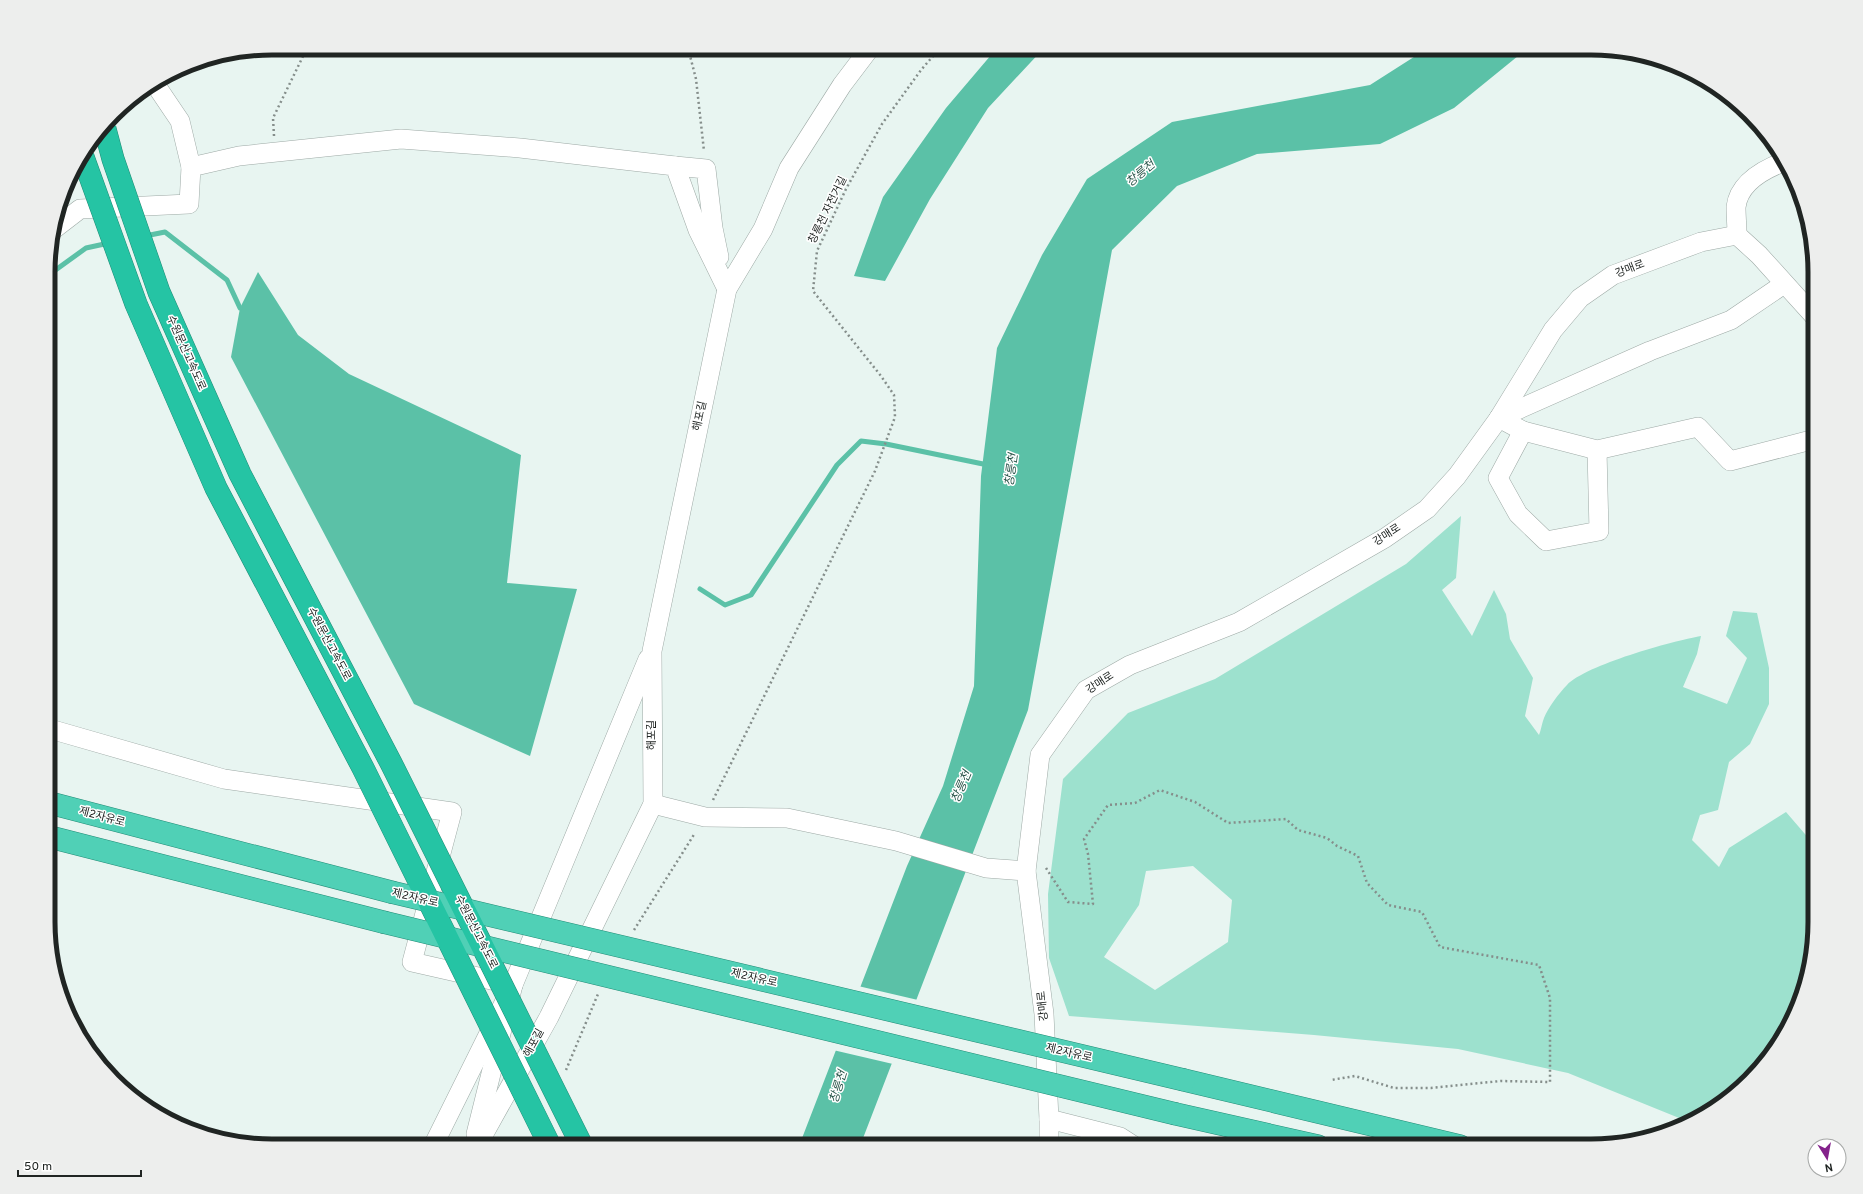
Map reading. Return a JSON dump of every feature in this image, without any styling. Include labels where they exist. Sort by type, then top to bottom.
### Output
[{"type":"highway","name":"수원문산고속도로","points":[[106,133],[113,159],[159,292],[240,474],[387,756],[578,1139]]},
{"type":"highway","points":[[85,162],[136,304],[216,488],[363,768],[547,1139]]},
{"type":"highway","name":"제2자유로","points":[[55,804],[391,892],[1431,1139]]},
{"type":"highway","points":[[55,838],[383,922],[1176,1114],[1287,1139]]},
{"type":"street","points":[[726,289],[763,229],[789,168],[842,85],[865,55]]},
{"type":"street","points":[[60,224],[80,209],[189,204],[191,167],[180,121],[157,88]]},
{"type":"street","points":[[191,167],[239,156],[274,151],[401,139],[520,148],[706,169],[713,228],[726,289]]},
{"type":"street","points":[[1779,164],[1756,176],[1745,186],[1739,196],[1736,207],[1737,235],[1758,255],[1808,311]]},
{"type":"street","points":[[675,166],[698,230],[726,289]]},
{"type":"street","name":"강매로","points":[[1048,1139],[1049,1120],[1044,1014],[1026,870],[1040,755],[1086,690],[1130,665],[1239,622],[1385,538],[1427,509],[1457,476],[1499,418],[1553,330],[1580,298],[1613,275],[1701,242],[1737,235]]},
{"type":"street","points":[[1499,418],[1650,351],[1731,320],[1784,284]]},
{"type":"street","name":"해포길","points":[[481,1139],[549,1017],[653,804],[652,651],[726,289]]},
{"type":"street","points":[[1499,418],[1522,431],[1597,450],[1698,427],[1730,461],[1808,441]]},
{"type":"street","points":[[1522,431],[1498,478],[1518,514],[1546,541],[1599,531],[1597,450]]},
{"type":"street","points":[[436,1139],[513,985],[652,651]]},
{"type":"street","points":[[55,730],[224,779],[452,812],[412,962],[513,985]]},
{"type":"street","points":[[653,804],[705,817],[787,818],[896,841],[986,868],[1026,870]]},
{"type":"street","points":[[475,1139],[513,985]]},
{"type":"street","points":[[1049,1120],[1123,1139]]},
{"type":"path","points":[[274,151],[273,118],[304,55]]},
{"type":"path","points":[[690,55],[696,79],[706,169]]},
{"type":"path","name":"창릉천 자전거길","points":[[875,471],[895,416],[894,395],[881,376],[813,291],[817,251],[846,189],[882,124],[921,70],[934,55]]},
{"type":"path","points":[[1046,868],[1068,902],[1093,904],[1088,854],[1084,839],[1108,805],[1135,803],[1160,790],[1196,802],[1228,823],[1286,819],[1298,830],[1327,838],[1337,846],[1358,856],[1367,883],[1388,905],[1422,912],[1440,947],[1539,965],[1550,998],[1550,1082],[1501,1081],[1431,1088],[1394,1088],[1355,1076],[1330,1080]]},
{"type":"shaded area","points":[[1461,516],[1456,578],[1442,590],[1472,636],[1494,590],[1506,614],[1510,639],[1533,678],[1525,716],[1539,735],[1544,718],[1551,705],[1564,688],[1577,677],[1610,662],[1651,648],[1701,636],[1697,654],[1683,687],[1727,704],[1747,658],[1726,636],[1733,611],[1757,613],[1769,668],[1769,704],[1750,744],[1729,762],[1718,810],[1700,815],[1692,840],[1719,867],[1729,848],[1786,812],[1808,838],[1808,936],[1804,964],[1796,992],[1786,1018],[1779,1031],[1745,1076],[1712,1102],[1682,1119],[1568,1073],[1458,1049],[1314,1035],[1069,1016],[1049,958],[1048,894],[1063,779],[1128,713],[1215,679],[1406,564]],"holes":[[[1193,866],[1232,900],[1228,942],[1155,990],[1104,957],[1139,905],[1146,871]]]},
{"type":"water","points":[[991,55],[1037,55],[988,108],[930,199],[885,281],[854,276],[883,197],[946,108]]},
{"type":"water","name":"창릉천","points":[[1417,55],[1519,55],[1454,108],[1380,144],[1257,154],[1177,186],[1112,250],[1028,710],[863,1139],[802,1139],[907,866],[943,786],[974,686],[981,476],[997,348],[1042,255],[1087,179],[1172,122],[1370,85]]},
{"type":"water","points":[[258,272],[298,335],[349,374],[521,455],[507,583],[577,589],[530,756],[414,704],[231,357],[240,308]]},
{"type":"pier","points":[[858,986],[918,1000],[893,1064],[833,1050]]},
{"type":"waterway","points":[[145,236],[165,232],[227,280],[240,308]]},
{"type":"waterway","points":[[55,270],[86,248],[109,243]]},
{"type":"waterway","points":[[700,589],[725,605],[751,595],[837,465],[861,441],[886,444],[988,465]]}]
